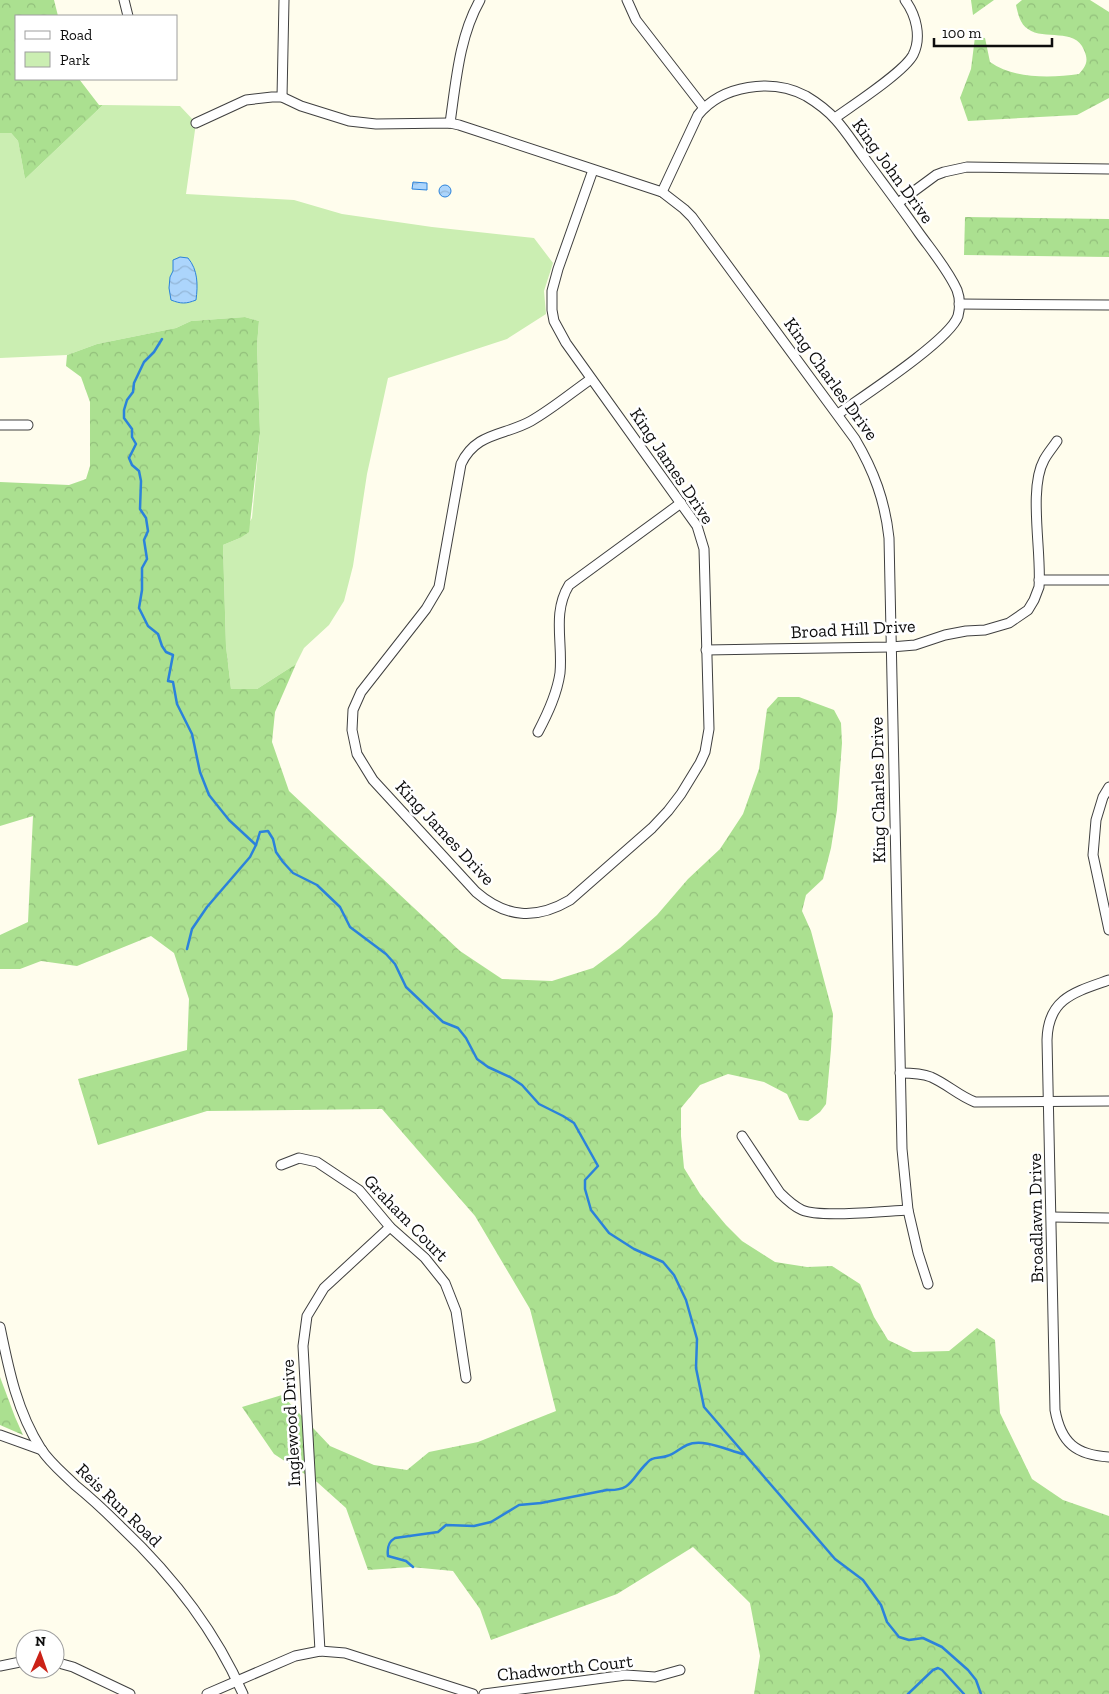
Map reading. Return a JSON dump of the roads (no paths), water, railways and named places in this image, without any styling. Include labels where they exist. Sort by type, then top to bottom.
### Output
[{"type":"street","points":[[124,0],[128,15]]},
{"type":"street","points":[[282,97],[284,0]]},
{"type":"street","points":[[450,123],[461,51],[470,22],[480,0]]},
{"type":"street","points":[[627,0],[636,20],[704,108]]},
{"type":"street","points":[[835,118],[900,69],[913,54],[917,30],[915,17],[905,0]]},
{"type":"street","name":"King John Drive","points":[[662,192],[693,124],[704,108],[739,89],[766,86],[788,90],[805,96],[835,118],[898,203],[951,280],[958,296],[959,304]]},
{"type":"street","name":"King Charles Drive","points":[[196,123],[246,100],[282,97],[301,106],[349,121],[376,124],[450,123],[662,192],[692,217],[838,414],[866,456],[885,507],[889,538],[902,1149],[908,1210],[918,1253],[928,1284]]},
{"type":"street","points":[[898,203],[936,175],[956,168],[1109,169]]},
{"type":"street","name":"King James Drive","points":[[591,380],[530,422],[480,440],[466,454],[461,464],[439,587],[426,610],[369,680],[357,700],[352,720],[353,742],[357,754],[373,780],[453,868],[484,899],[494,906],[520,914],[544,912],[570,900],[652,828],[681,794],[694,774],[705,752],[708,735],[704,548],[698,526],[591,380],[559,331],[554,320],[552,291],[558,269],[594,170]]},
{"type":"street","points":[[838,414],[947,333],[957,318],[959,304],[1109,305]]},
{"type":"street","points":[[0,425],[28,424]]},
{"type":"street","name":"Broad Hill Drive","points":[[706,650],[915,645],[945,635],[984,630],[1009,623],[1028,610],[1037,593],[1039,580],[1037,490],[1039,472],[1044,460],[1057,441]]},
{"type":"street","points":[[538,732],[557,686],[560,659],[558,613],[562,596],[569,585],[681,503]]},
{"type":"street","points":[[1039,580],[1109,580]]},
{"type":"street","points":[[1109,787],[1098,812],[1093,846],[1093,857],[1105,898],[1109,930]]},
{"type":"street","name":"Broadlawn Drive","points":[[1109,980],[1071,995],[1058,1005],[1052,1015],[1048,1030],[1055,1410],[1058,1424],[1067,1440],[1080,1451],[1088,1454],[1109,1456]]},
{"type":"street","points":[[900,1072],[930,1076],[964,1098],[975,1102],[1109,1101]]},
{"type":"street","points":[[742,1136],[780,1193],[786,1200],[802,1210],[818,1213],[908,1210]]},
{"type":"street","name":"Graham Court","points":[[281,1166],[299,1158],[318,1162],[359,1190],[390,1227],[425,1258],[445,1284],[456,1311],[466,1378]]},
{"type":"street","points":[[1052,1217],[1109,1218]]},
{"type":"street","name":"Inglewood Drive","points":[[320,1651],[303,1346],[307,1316],[324,1288],[390,1227]]},
{"type":"street","name":"Reis Run Road","points":[[0,1327],[11,1382],[23,1413],[42,1450],[62,1473],[122,1528],[178,1587],[211,1633],[238,1681],[243,1694]]},
{"type":"street","points":[[0,1435],[42,1450]]},
{"type":"street","name":"Chadworth Court","points":[[207,1694],[295,1656],[320,1651],[345,1652],[473,1694]]},
{"type":"street","points":[[0,1666],[15,1663]]},
{"type":"street","points":[[65,1665],[129,1694]]},
{"type":"street","name":"Chadworth Court","points":[[484,1694],[626,1675],[655,1677],[680,1670]]},
{"type":"water","points":[[413,182],[427,183],[427,190],[412,189]]},
{"type":"water","points":[[443,185],[447,185],[451,191],[447,197],[443,197],[439,193],[439,189]]},
{"type":"water","points":[[180,257],[188,258],[197,278],[196,300],[186,303],[171,300],[169,288],[170,277],[173,271],[173,260]]},
{"type":"waterway","points":[[162,339],[154,352],[144,362],[124,410],[124,418],[132,429],[132,437],[136,444],[129,458],[132,465],[139,471],[141,481],[140,509],[146,518],[148,531],[144,540],[147,559],[142,568],[142,590],[139,608],[148,626],[158,634],[166,652],[173,655],[168,681],[173,682],[177,704],[192,734],[200,772],[209,795],[229,820],[256,845],[260,832],[268,831],[273,839],[276,852],[293,873],[317,885],[340,907],[350,927],[386,954],[395,964],[406,987],[443,1022],[458,1028],[466,1038],[477,1059],[522,1085],[539,1104],[574,1123],[598,1166],[585,1180],[585,1189],[591,1210],[609,1233],[634,1249],[663,1262],[674,1275],[686,1300],[697,1339],[696,1368],[704,1407],[835,1559],[863,1580],[881,1605],[887,1622],[899,1637],[909,1640],[923,1638],[942,1647],[968,1670],[976,1680],[981,1694]]},
{"type":"waterway","points":[[187,949],[192,929],[207,907],[250,857],[256,845]]},
{"type":"waterway","points":[[413,1567],[406,1561],[388,1556],[388,1545],[395,1538],[438,1532],[446,1525],[474,1526],[491,1522],[519,1505],[541,1503],[622,1488],[630,1483],[650,1460],[670,1455],[684,1446],[693,1443],[715,1445],[743,1454]]},
{"type":"waterway","points":[[908,1694],[933,1670],[938,1668],[964,1694]]}]
